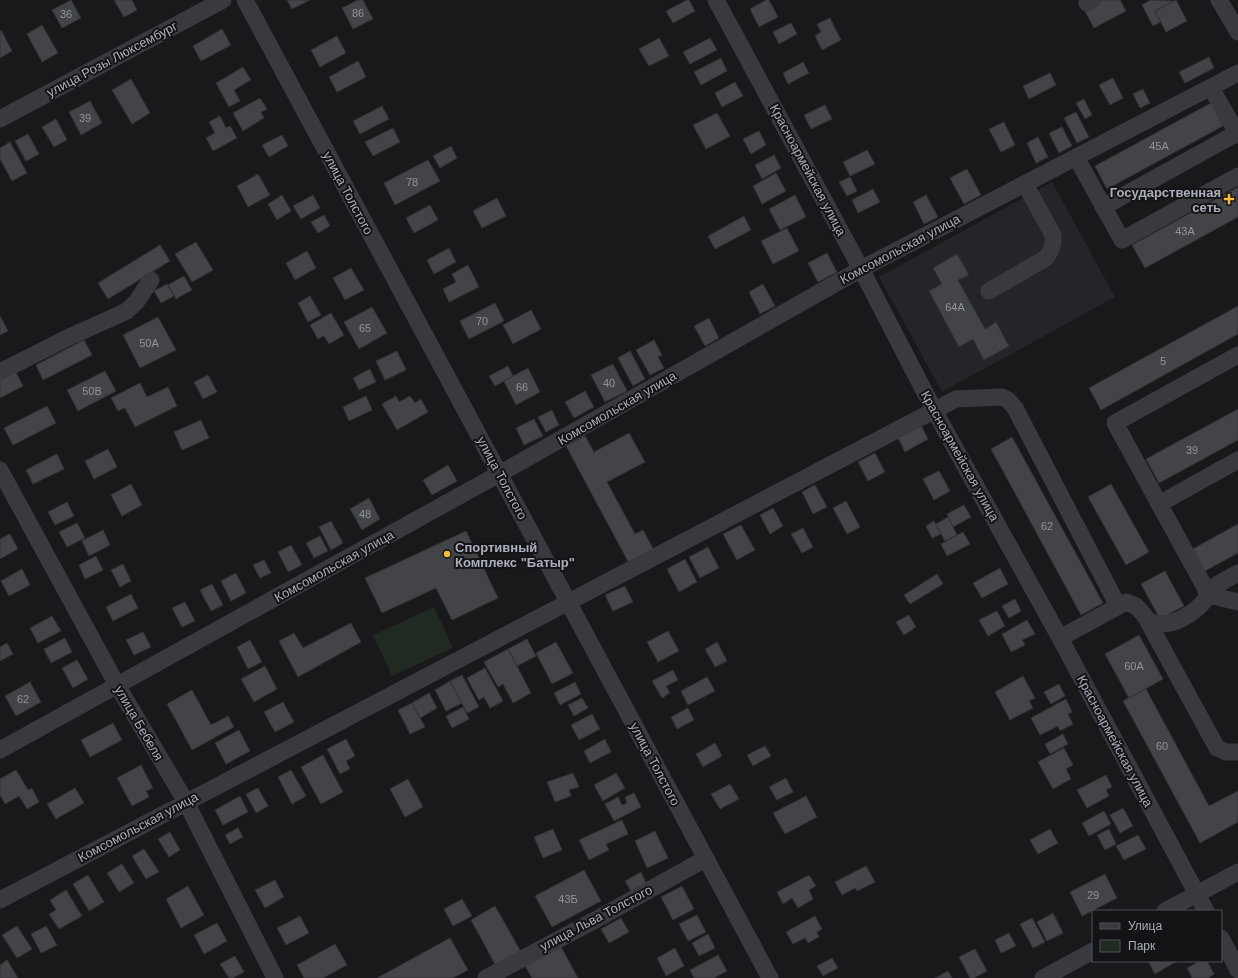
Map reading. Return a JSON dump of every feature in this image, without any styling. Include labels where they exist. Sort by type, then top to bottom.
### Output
[{"type":"street","name":"улица Розы Люксембург","points":[[0,119],[223,0]]},
{"type":"street","name":"улица Толстого","points":[[245,0],[770,978]]},
{"type":"street","name":"Красноармейская улица","points":[[716,0],[861,269],[934,410],[1060,638],[1205,910]]},
{"type":"street","points":[[1219,0],[1238,32]]},
{"type":"street","name":"Комсомольская улица","points":[[0,750],[499,474],[861,269],[1238,74]]},
{"type":"street","points":[[1103,207],[1238,134],[1211,88]]},
{"type":"street","points":[[1076,157],[1122,240],[1238,176]]},
{"type":"street","points":[[989,291],[1046,258],[1051,252],[1054,243],[1052,235],[1025,184]]},
{"type":"street","points":[[0,372],[67,338],[127,311],[137,301],[151,280]]},
{"type":"street","points":[[1238,355],[1115,423],[1208,593],[1238,602]]},
{"type":"street","name":"Комсомольская улица","points":[[0,900],[956,399],[992,396],[1002,397],[1008,400],[1015,408],[1118,606]]},
{"type":"street","points":[[1159,504],[1238,460]]},
{"type":"street","name":"улица Бебеля","points":[[0,470],[117,685],[186,802],[275,978]]},
{"type":"street","points":[[1146,618],[1156,623],[1176,621],[1190,614],[1208,593],[1238,573]]},
{"type":"street","points":[[1060,638],[1126,602],[1132,603],[1146,618],[1216,748],[1226,752],[1238,752]]},
{"type":"street","name":"улица Льва Толстого","points":[[486,978],[597,919],[705,858]]},
{"type":"street","points":[[1167,910],[1238,872]]},
{"type":"street","points":[[1222,940],[1238,970]]},
{"type":"street","points":[[1043,978],[1063,973],[1092,952]]},
{"type":"shaded area","points":[[1052,182],[1115,297],[942,392],[879,277]]},
{"type":"green space","points":[[434,607],[453,648],[392,676],[373,635]]},
{"type":"building","points":[[71,0],[81,18],[62,28],[52,10]]},
{"type":"building","points":[[114,0],[132,0],[137,10],[124,17]]},
{"type":"building","points":[[287,0],[310,0],[292,9]]},
{"type":"building","points":[[358,0],[363,0],[373,19],[353,29],[342,8]]},
{"type":"building","points":[[689,0],[695,11],[673,23],[666,11]]},
{"type":"building","points":[[766,0],[769,0],[778,17],[759,27],[750,9]]},
{"type":"building","points":[[1102,0],[1120,0],[1126,11],[1094,28],[1084,9]]},
{"type":"building","points":[[1150,0],[1174,1],[1155,11],[1161,22],[1153,26],[1142,5]]},
{"type":"building","points":[[1176,0],[1187,21],[1166,32],[1155,11]]},
{"type":"building","points":[[830,18],[841,40],[822,50],[815,36],[821,32],[817,24]]},
{"type":"building","points":[[791,23],[797,34],[779,44],[773,32]]},
{"type":"building","points":[[42,25],[58,53],[42,62],[27,34]]},
{"type":"building","points":[[222,29],[231,45],[201,61],[193,46]]},
{"type":"building","points":[[1,30],[12,51],[0,58],[0,31]]},
{"type":"building","points":[[337,36],[346,53],[320,67],[311,50]]},
{"type":"building","points":[[659,38],[669,56],[649,66],[639,49]]},
{"type":"building","points":[[710,38],[717,50],[690,64],[683,52]]},
{"type":"building","points":[[1209,57],[1214,68],[1185,83],[1179,72]]},
{"type":"building","points":[[721,58],[727,71],[701,85],[694,72]]},
{"type":"building","points":[[358,61],[366,77],[337,92],[329,77]]},
{"type":"building","points":[[803,62],[809,73],[788,84],[783,73]]},
{"type":"building","points":[[243,67],[251,80],[234,90],[240,101],[229,107],[216,83]]},
{"type":"building","points":[[1050,73],[1056,85],[1029,99],[1023,86]]},
{"type":"building","points":[[1113,78],[1123,98],[1110,105],[1099,85]]},
{"type":"building","points":[[131,79],[150,113],[132,124],[112,90]]},
{"type":"building","points":[[735,82],[743,96],[722,107],[715,93]]},
{"type":"building","points":[[1143,89],[1150,103],[1140,108],[1133,94]]},
{"type":"building","points":[[260,98],[267,109],[261,112],[264,118],[243,131],[233,113]]},
{"type":"building","points":[[1084,99],[1092,115],[1085,119],[1076,103]]},
{"type":"building","points":[[90,101],[102,123],[81,135],[69,112]]},
{"type":"building","points":[[1211,103],[1223,126],[1107,189],[1095,166]]},
{"type":"building","points":[[825,105],[832,119],[811,129],[804,115]]},
{"type":"building","points":[[382,106],[389,119],[360,134],[353,121]]},
{"type":"building","points":[[1076,112],[1089,137],[1077,143],[1064,118]]},
{"type":"building","points":[[717,113],[730,136],[706,149],[693,125]]},
{"type":"building","points":[[220,116],[226,128],[230,126],[237,138],[213,151],[206,138],[215,133],[209,122]]},
{"type":"building","points":[[56,119],[67,140],[54,147],[42,127]]},
{"type":"building","points":[[1004,122],[1015,145],[1001,152],[989,129]]},
{"type":"building","points":[[1062,127],[1072,146],[1059,153],[1049,133]]},
{"type":"building","points":[[393,128],[400,142],[373,156],[365,142]]},
{"type":"building","points":[[759,131],[766,145],[751,154],[743,139]]},
{"type":"building","points":[[28,134],[39,154],[26,161],[15,141]]},
{"type":"building","points":[[282,135],[288,146],[269,157],[262,145]]},
{"type":"building","points":[[1038,137],[1048,157],[1036,163],[1027,143]]},
{"type":"building","points":[[10,142],[27,173],[12,181],[0,159],[0,148]]},
{"type":"building","points":[[451,146],[457,158],[440,168],[433,156]]},
{"type":"building","points":[[867,150],[875,164],[850,176],[843,162]]},
{"type":"building","points":[[774,155],[781,168],[762,179],[755,165]]},
{"type":"building","points":[[428,160],[440,181],[395,205],[384,183]]},
{"type":"building","points":[[967,169],[981,195],[964,204],[950,178]]},
{"type":"building","points":[[776,173],[786,191],[762,204],[753,186]]},
{"type":"building","points":[[258,174],[270,195],[248,207],[237,186]]},
{"type":"building","points":[[850,177],[857,191],[847,196],[839,182]]},
{"type":"building","points":[[1238,187],[1238,217],[1145,268],[1132,245]]},
{"type":"building","points":[[873,189],[880,202],[858,213],[852,200]]},
{"type":"building","points":[[282,195],[291,211],[277,220],[268,204]]},
{"type":"building","points":[[313,195],[320,208],[301,219],[293,206]]},
{"type":"building","points":[[795,195],[806,217],[780,230],[769,209]]},
{"type":"building","points":[[926,195],[938,217],[924,224],[913,202]]},
{"type":"building","points":[[497,198],[506,216],[482,228],[473,211]]},
{"type":"building","points":[[430,205],[438,220],[414,233],[406,218]]},
{"type":"building","points":[[324,215],[330,226],[318,233],[311,222]]},
{"type":"building","points":[[744,216],[751,230],[715,249],[708,236]]},
{"type":"building","points":[[787,228],[799,251],[773,264],[761,241]]},
{"type":"building","points":[[196,242],[213,270],[192,282],[175,254]]},
{"type":"building","points":[[160,245],[170,261],[108,299],[98,283]]},
{"type":"building","points":[[449,248],[456,262],[434,274],[427,260]]},
{"type":"building","points":[[307,251],[316,268],[295,280],[286,263]]},
{"type":"building","points":[[827,253],[837,272],[818,282],[808,263]]},
{"type":"building","points":[[957,254],[969,275],[958,280],[985,329],[996,322],[1009,346],[984,360],[973,339],[959,347],[929,291],[942,284],[933,268]]},
{"type":"building","points":[[468,265],[479,287],[449,302],[443,289],[456,282],[452,274]]},
{"type":"building","points":[[351,268],[364,290],[345,300],[333,278]]},
{"type":"building","points":[[184,276],[192,290],[176,299],[168,285]]},
{"type":"building","points":[[167,284],[174,296],[161,303],[154,291]]},
{"type":"building","points":[[763,284],[775,306],[760,314],[749,292]]},
{"type":"building","points":[[310,296],[321,315],[308,322],[298,303]]},
{"type":"building","points":[[495,303],[504,321],[469,339],[460,321]]},
{"type":"building","points":[[1238,306],[1238,334],[1101,410],[1089,388]]},
{"type":"building","points":[[372,307],[387,333],[359,349],[344,322]]},
{"type":"building","points":[[531,310],[541,329],[513,344],[503,325]]},
{"type":"building","points":[[331,313],[344,335],[329,344],[324,336],[318,339],[310,325]]},
{"type":"building","points":[[0,316],[8,331],[0,335]]},
{"type":"building","points":[[158,317],[176,350],[140,368],[123,335]]},
{"type":"building","points":[[709,318],[719,338],[705,346],[694,326]]},
{"type":"building","points":[[84,340],[92,355],[43,380],[36,365]]},
{"type":"building","points":[[654,340],[662,355],[658,357],[664,368],[650,375],[636,350]]},
{"type":"building","points":[[397,351],[406,370],[385,380],[376,361]]},
{"type":"building","points":[[630,351],[645,379],[633,386],[618,358]]},
{"type":"building","points":[[613,364],[627,391],[605,402],[591,375]]},
{"type":"building","points":[[508,366],[513,376],[495,386],[489,376]]},
{"type":"building","points":[[528,368],[540,392],[516,405],[504,381]]},
{"type":"building","points":[[14,369],[23,386],[0,398],[0,377]]},
{"type":"building","points":[[370,369],[376,382],[359,390],[353,378]]},
{"type":"building","points":[[105,371],[116,391],[78,411],[67,390]]},
{"type":"building","points":[[208,375],[217,392],[203,399],[194,382]]},
{"type":"building","points":[[140,383],[147,397],[168,387],[177,406],[135,427],[125,408],[118,411],[111,398]]},
{"type":"building","points":[[585,391],[594,407],[574,418],[565,402]]},
{"type":"building","points":[[366,396],[372,410],[349,421],[343,407]]},
{"type":"building","points":[[396,396],[399,402],[410,396],[415,403],[421,399],[428,412],[397,430],[382,404]]},
{"type":"building","points":[[47,406],[56,423],[13,445],[4,428]]},
{"type":"building","points":[[1238,409],[1238,440],[1159,483],[1146,459]]},
{"type":"building","points":[[552,410],[559,425],[546,432],[538,417]]},
{"type":"building","points":[[534,419],[543,436],[524,445],[516,428]]},
{"type":"building","points":[[201,420],[209,438],[182,450],[174,432]]},
{"type":"building","points":[[921,425],[928,439],[905,452],[898,438]]},
{"type":"building","points":[[629,433],[645,462],[607,482],[635,534],[643,530],[655,552],[630,565],[566,446],[585,436],[594,452]]},
{"type":"building","points":[[1012,437],[1103,603],[1081,615],[991,449]]},
{"type":"building","points":[[108,449],[117,467],[94,479],[85,461]]},
{"type":"building","points":[[875,453],[885,472],[868,481],[858,462]]},
{"type":"building","points":[[57,454],[64,469],[33,484],[26,470]]},
{"type":"building","points":[[448,465],[457,481],[432,495],[423,480]]},
{"type":"building","points":[[939,471],[950,491],[934,500],[923,479]]},
{"type":"building","points":[[131,484],[142,505],[122,516],[111,495]]},
{"type":"building","points":[[1111,484],[1149,552],[1126,565],[1088,497]]},
{"type":"building","points":[[815,485],[827,507],[813,514],[802,492]]},
{"type":"building","points":[[369,498],[380,519],[362,530],[350,509]]},
{"type":"building","points":[[846,501],[860,527],[847,534],[833,508]]},
{"type":"building","points":[[67,502],[74,516],[55,525],[48,512]]},
{"type":"building","points":[[964,505],[971,517],[953,527],[947,514]]},
{"type":"building","points":[[773,508],[783,526],[770,534],[760,515]]},
{"type":"building","points":[[948,517],[957,535],[945,541],[936,524]]},
{"type":"building","points":[[331,521],[343,543],[331,550],[319,527]]},
{"type":"building","points":[[934,521],[941,534],[932,538],[926,526]]},
{"type":"building","points":[[77,523],[85,538],[67,547],[59,532]]},
{"type":"building","points":[[1238,524],[1238,553],[1203,572],[1191,550]]},
{"type":"building","points":[[741,525],[755,550],[737,560],[723,534]]},
{"type":"building","points":[[803,528],[813,547],[802,553],[791,534]]},
{"type":"building","points":[[103,530],[110,545],[89,556],[82,541]]},
{"type":"building","name":"Спортивный Комплекс \"Батыр\"","points":[[466,531],[498,598],[452,620],[436,588],[382,613],[365,578]]},
{"type":"building","points":[[963,532],[970,544],[947,556],[941,544]]},
{"type":"building","points":[[10,534],[18,549],[0,559],[0,539]]},
{"type":"building","points":[[320,536],[328,551],[314,558],[306,543]]},
{"type":"building","points":[[291,545],[302,565],[288,572],[278,552]]},
{"type":"building","points":[[708,547],[719,568],[700,578],[689,557]]},
{"type":"building","points":[[96,556],[103,570],[85,579],[79,565]]},
{"type":"building","points":[[685,559],[697,582],[679,592],[667,569]]},
{"type":"building","points":[[264,560],[271,573],[260,578],[253,565]]},
{"type":"building","points":[[123,564],[131,581],[120,587],[111,570]]},
{"type":"building","points":[[1000,568],[1008,584],[982,598],[973,583]]},
{"type":"building","points":[[22,569],[30,585],[9,596],[1,581]]},
{"type":"building","points":[[1165,571],[1184,606],[1160,619],[1141,584]]},
{"type":"building","points":[[236,573],[246,593],[231,601],[221,581]]},
{"type":"building","points":[[937,574],[943,584],[910,604],[904,595]]},
{"type":"building","points":[[212,584],[223,605],[211,611],[200,590]]},
{"type":"building","points":[[625,586],[633,602],[613,611],[605,595]]},
{"type":"building","points":[[131,594],[138,608],[113,621],[106,607]]},
{"type":"building","points":[[1015,599],[1021,611],[1009,618],[1002,606]]},
{"type":"building","points":[[185,602],[195,621],[182,627],[172,608]]},
{"type":"building","points":[[997,611],[1005,626],[988,636],[979,620]]},
{"type":"building","points":[[909,615],[916,627],[904,635],[896,622]]},
{"type":"building","points":[[52,616],[61,631],[38,643],[30,628]]},
{"type":"building","points":[[1027,620],[1035,634],[1022,640],[1025,645],[1011,652],[1002,634]]},
{"type":"building","points":[[351,623],[361,642],[298,677],[279,641],[294,633],[303,648]]},
{"type":"building","points":[[668,631],[679,651],[658,662],[647,642]]},
{"type":"building","points":[[143,632],[151,647],[134,655],[126,640]]},
{"type":"building","points":[[1139,635],[1163,679],[1129,698],[1105,654]]},
{"type":"building","points":[[65,638],[72,652],[51,663],[44,649]]},
{"type":"building","points":[[527,639],[536,656],[517,666],[508,649]]},
{"type":"building","points":[[250,640],[262,662],[248,669],[237,647]]},
{"type":"building","points":[[556,642],[573,673],[552,684],[536,653]]},
{"type":"building","points":[[717,642],[727,661],[715,667],[705,649]]},
{"type":"building","points":[[7,643],[13,654],[0,661],[0,647]]},
{"type":"building","points":[[508,649],[531,693],[513,703],[503,684],[498,687],[484,662]]},
{"type":"building","points":[[77,660],[88,679],[73,688],[62,668]]},
{"type":"building","points":[[265,666],[277,689],[254,702],[241,679]]},
{"type":"building","points":[[485,668],[503,701],[490,708],[484,697],[479,700],[467,678]]},
{"type":"building","points":[[673,670],[678,680],[666,686],[670,693],[662,698],[652,681]]},
{"type":"building","points":[[462,675],[479,707],[467,713],[450,681]]},
{"type":"building","points":[[1023,676],[1035,698],[1029,701],[1033,708],[1010,720],[995,692]]},
{"type":"building","points":[[707,677],[715,691],[688,705],[681,691]]},
{"type":"building","points":[[450,681],[462,703],[446,711],[435,690]]},
{"type":"building","points":[[30,682],[41,702],[16,716],[5,696]]},
{"type":"building","points":[[575,682],[581,694],[560,705],[554,693]]},
{"type":"building","points":[[1059,684],[1065,696],[1051,704],[1044,692]]},
{"type":"building","points":[[1146,689],[1209,806],[1238,791],[1238,822],[1200,843],[1123,701]]},
{"type":"building","points":[[192,690],[211,725],[228,716],[234,727],[192,750],[167,704]]},
{"type":"building","points":[[429,693],[437,708],[420,718],[412,703]]},
{"type":"building","points":[[582,698],[588,708],[574,716],[568,705]]},
{"type":"building","points":[[1066,699],[1072,712],[1068,714],[1073,724],[1060,731],[1058,726],[1040,735],[1031,718]]},
{"type":"building","points":[[283,702],[294,722],[275,732],[264,712]]},
{"type":"building","points":[[412,703],[425,727],[410,734],[398,710]]},
{"type":"building","points":[[463,707],[469,719],[452,728],[446,716]]},
{"type":"building","points":[[688,708],[694,720],[677,729],[671,717]]},
{"type":"building","points":[[592,714],[600,729],[579,740],[571,725]]},
{"type":"building","points":[[113,723],[122,740],[90,757],[81,740]]},
{"type":"building","points":[[239,730],[250,751],[226,764],[215,743]]},
{"type":"building","points":[[1063,734],[1068,744],[1050,754],[1045,744]]},
{"type":"building","points":[[346,739],[355,756],[346,761],[350,769],[340,774],[327,749]]},
{"type":"building","points":[[605,739],[611,752],[590,763],[584,751]]},
{"type":"building","points":[[715,743],[722,756],[703,767],[696,754]]},
{"type":"building","points":[[765,746],[771,756],[753,766],[747,755]]},
{"type":"building","points":[[1064,748],[1073,765],[1066,769],[1071,779],[1053,789],[1038,762]]},
{"type":"building","points":[[323,755],[343,792],[321,804],[301,767]]},
{"type":"building","points":[[141,765],[153,788],[146,791],[149,797],[132,806],[117,778]]},
{"type":"building","points":[[16,770],[28,790],[32,788],[39,802],[27,809],[19,796],[5,804],[0,795],[0,779]]},
{"type":"building","points":[[291,770],[306,796],[292,804],[278,777]]},
{"type":"building","points":[[573,773],[579,787],[569,790],[571,796],[555,802],[547,782]]},
{"type":"building","points":[[616,773],[625,788],[603,801],[594,785]]},
{"type":"building","points":[[1106,775],[1112,787],[1106,790],[1109,796],[1087,808],[1077,790]]},
{"type":"building","points":[[786,778],[793,792],[777,800],[769,787]]},
{"type":"building","points":[[408,779],[423,807],[405,817],[390,789]]},
{"type":"building","points":[[730,784],[739,799],[720,809],[711,794]]},
{"type":"building","points":[[75,788],[84,803],[56,819],[47,804]]},
{"type":"building","points":[[258,788],[268,806],[256,813],[246,794]]},
{"type":"building","points":[[634,793],[641,807],[614,821],[605,804],[618,797],[622,805],[627,803],[625,797]]},
{"type":"building","points":[[240,796],[248,812],[223,825],[215,810]]},
{"type":"building","points":[[806,796],[817,817],[785,834],[773,813]]},
{"type":"building","points":[[1123,808],[1133,826],[1120,833],[1110,815]]},
{"type":"building","points":[[1104,811],[1111,824],[1089,836],[1082,823]]},
{"type":"building","points":[[622,820],[628,834],[606,844],[609,850],[589,860],[579,840]]},
{"type":"building","points":[[238,828],[243,837],[230,844],[225,835]]},
{"type":"building","points":[[553,829],[562,850],[543,858],[534,837]]},
{"type":"building","points":[[1050,829],[1058,843],[1038,854],[1030,840]]},
{"type":"building","points":[[1109,829],[1116,844],[1105,850],[1097,835]]},
{"type":"building","points":[[655,831],[668,858],[647,868],[635,841]]},
{"type":"building","points":[[170,832],[180,850],[169,857],[158,839]]},
{"type":"building","points":[[1138,835],[1146,849],[1124,860],[1116,846]]},
{"type":"building","points":[[144,849],[159,872],[146,879],[132,856]]},
{"type":"building","points":[[122,864],[134,883],[119,892],[107,873]]},
{"type":"building","points":[[866,866],[875,882],[857,891],[855,888],[842,895],[835,882]]},
{"type":"building","points":[[584,870],[601,901],[552,927],[535,896]]},
{"type":"building","points":[[641,872],[646,883],[631,891],[625,881]]},
{"type":"building","points":[[1105,874],[1117,898],[1082,916],[1070,892]]},
{"type":"building","points":[[88,875],[104,902],[89,911],[73,884]]},
{"type":"building","points":[[809,875],[816,886],[809,890],[813,899],[798,908],[792,898],[783,904],[777,892]]},
{"type":"building","points":[[275,880],[284,897],[265,908],[255,890]]},
{"type":"building","points":[[188,886],[204,915],[181,928],[166,899]]},
{"type":"building","points":[[682,886],[694,909],[673,920],[661,897]]},
{"type":"building","points":[[66,890],[82,916],[59,929],[49,914],[56,910],[50,900]]},
{"type":"building","points":[[462,899],[472,916],[453,926],[444,909]]},
{"type":"building","points":[[495,906],[521,952],[496,966],[471,920]]},
{"type":"building","points":[[1053,913],[1063,933],[1047,941],[1037,922]]},
{"type":"building","points":[[697,915],[706,932],[688,941],[679,924]]},
{"type":"building","points":[[300,916],[309,933],[286,945],[277,928]]},
{"type":"building","points":[[815,916],[822,929],[817,932],[819,937],[808,943],[805,938],[793,944],[786,932]]},
{"type":"building","points":[[621,918],[629,932],[609,943],[601,929]]},
{"type":"building","points":[[1032,918],[1045,942],[1033,948],[1020,924]]},
{"type":"building","points":[[217,923],[227,941],[204,954],[194,935]]},
{"type":"building","points":[[17,926],[32,949],[17,958],[2,935]]},
{"type":"building","points":[[46,926],[57,945],[41,953],[31,934]]},
{"type":"building","points":[[1009,933],[1016,946],[1001,953],[995,940]]},
{"type":"building","points":[[708,934],[715,948],[699,956],[692,943]]},
{"type":"building","points":[[450,938],[468,970],[453,978],[377,978]]},
{"type":"building","points":[[335,944],[347,965],[323,978],[304,978],[297,965]]},
{"type":"building","points":[[560,945],[578,978],[532,978],[524,964]]},
{"type":"building","points":[[675,948],[684,966],[666,976],[657,958]]},
{"type":"building","points":[[975,949],[987,971],[974,978],[970,978],[959,957]]},
{"type":"building","points":[[718,955],[727,971],[714,978],[694,978],[690,970]]},
{"type":"building","points":[[235,956],[244,972],[233,978],[229,978],[220,964]]},
{"type":"building","points":[[832,958],[838,968],[823,976],[817,966]]},
{"type":"building","points":[[7,960],[18,978],[0,978],[0,965]]},
{"type":"building","points":[[1149,962],[1175,962],[1155,974]]},
{"type":"building","points":[[1198,962],[1208,962],[1214,974],[1208,978],[1192,978],[1187,968]]},
{"type":"building","points":[[948,971],[952,978],[935,978]]},
{"type":"place","name":"Государственная сеть","points":[[1229,199]]},
{"type":"place","name":"Спортивный Комплекс \"Батыр\"","points":[[447,554]]}]
